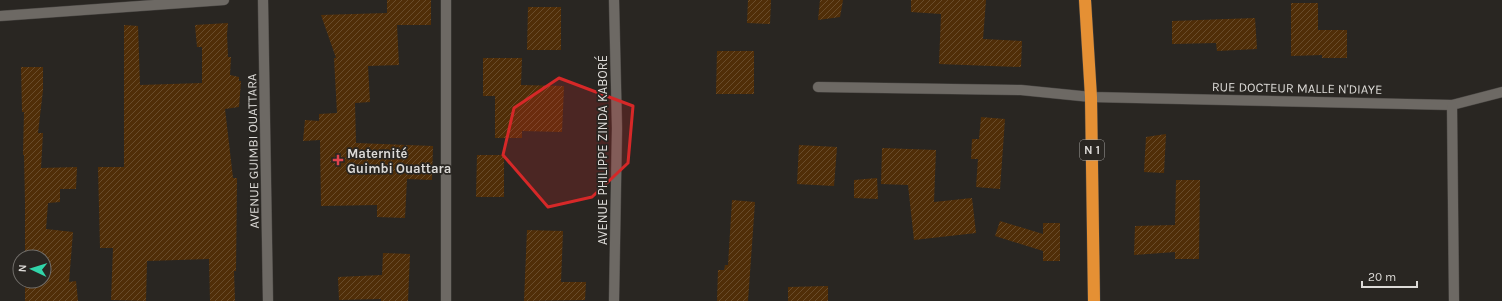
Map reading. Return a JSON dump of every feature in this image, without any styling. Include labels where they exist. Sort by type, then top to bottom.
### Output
[{"type":"highway","name":"N 1","points":[[1085,0],[1091,97],[1094,301]]},
{"type":"street","points":[[0,16],[224,0]]},
{"type":"street","name":"AVENUE GUIMBI OUATTARA","points":[[263,0],[268,301]]},
{"type":"street","points":[[446,0],[446,301]]},
{"type":"street","name":"AVENUE PHILIPPE ZINDA KABORÉ","points":[[614,0],[617,128],[614,301]]},
{"type":"street","name":"RUE DOCTEUR MALLE N'DIAYE","points":[[818,88],[1021,90],[1091,97],[1452,105],[1502,92]]},
{"type":"street","points":[[1452,105],[1454,301]]},
{"type":"highlighted area","points":[[559,78],[633,106],[628,163],[592,197],[548,207],[503,155],[514,108]]},
{"type":"building","points":[[387,0],[431,0],[431,25],[397,25],[399,65],[368,66],[370,102],[355,103],[356,143],[433,146],[432,180],[407,179],[405,218],[377,217],[377,205],[321,206],[320,140],[303,141],[305,120],[319,121],[319,114],[337,113],[334,58],[336,58],[321,15],[387,13]]},
{"type":"building","points":[[748,0],[771,0],[770,24],[747,23]]},
{"type":"building","points":[[820,0],[843,0],[840,17],[818,20]]},
{"type":"building","points":[[911,0],[986,0],[983,39],[1022,41],[1021,67],[939,64],[941,14],[911,12]]},
{"type":"building","points":[[1291,3],[1318,3],[1318,30],[1347,30],[1347,58],[1322,58],[1322,55],[1291,56]]},
{"type":"building","points":[[528,7],[561,7],[561,50],[527,50]]},
{"type":"building","points":[[1255,18],[1257,49],[1217,51],[1216,43],[1172,44],[1172,21]]},
{"type":"building","points":[[228,23],[228,57],[231,57],[230,75],[239,77],[239,81],[241,81],[239,107],[225,109],[233,178],[237,178],[236,271],[234,271],[235,301],[210,301],[209,259],[147,261],[146,301],[111,300],[113,248],[100,248],[98,167],[124,167],[124,25],[138,26],[140,85],[202,83],[202,47],[197,47],[195,25]]},
{"type":"building","points":[[717,51],[754,51],[754,94],[716,94]]},
{"type":"building","points":[[483,58],[522,58],[521,85],[564,86],[562,132],[522,131],[522,138],[495,138],[495,96],[483,96]]},
{"type":"building","points":[[21,67],[43,67],[43,90],[38,133],[43,133],[41,168],[77,167],[76,189],[60,189],[60,202],[48,203],[46,229],[73,232],[69,282],[76,281],[78,301],[25,301],[25,289],[52,289],[52,249],[25,249],[23,155],[24,112],[22,112]]},
{"type":"building","points":[[981,117],[1005,119],[1000,189],[976,187],[978,159],[971,159],[972,139],[979,139]]},
{"type":"building","points":[[1166,134],[1164,173],[1144,172],[1146,137]]},
{"type":"building","points":[[799,145],[837,147],[834,186],[797,184]]},
{"type":"building","points":[[882,148],[936,150],[934,202],[972,198],[976,233],[914,240],[908,185],[881,184]]},
{"type":"building","points":[[477,155],[504,155],[504,197],[476,197]]},
{"type":"building","points":[[877,178],[878,199],[854,198],[854,180]]},
{"type":"building","points":[[1176,180],[1200,180],[1199,259],[1175,259],[1175,252],[1134,255],[1135,226],[1175,225]]},
{"type":"building","points":[[732,200],[755,202],[748,301],[717,301],[718,270],[724,270],[725,265],[728,265]]},
{"type":"building","points":[[1000,221],[1043,234],[1043,223],[1060,223],[1060,261],[1043,261],[1043,251],[995,236]]},
{"type":"building","points":[[527,230],[563,231],[561,282],[586,282],[585,300],[524,301]]},
{"type":"building","points":[[383,253],[410,254],[408,301],[381,301],[381,299],[339,300],[338,277],[382,275]]},
{"type":"building","points":[[828,286],[828,301],[788,301],[788,287]]},
{"type":"place","name":"Maternité Guimbi Ouattara","points":[[338,160]]}]
